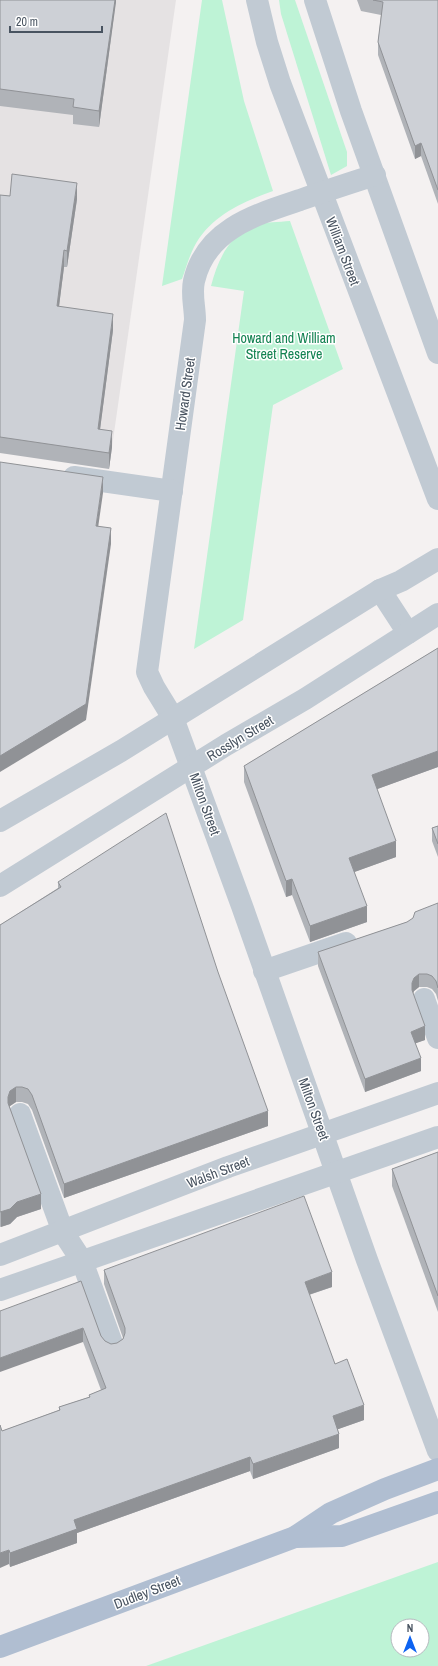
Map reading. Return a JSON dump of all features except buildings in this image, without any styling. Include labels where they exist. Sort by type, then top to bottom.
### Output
[{"type":"main road","name":"Dudley Street","points":[[0,1647],[295,1537],[331,1513],[385,1489],[438,1469]]},
{"type":"main road","name":"Dudley Street","points":[[295,1537],[342,1536],[438,1502]]},
{"type":"street","name":"William Street","points":[[257,0],[267,42],[280,82],[438,499]]},
{"type":"street","points":[[315,0],[352,111],[438,353]]},
{"type":"street","name":"Howard Street","points":[[173,718],[151,682],[147,672],[195,320],[193,289],[199,267],[212,246],[230,228],[253,216],[375,175]]},
{"type":"street","points":[[54,474],[172,491]]},
{"type":"street","points":[[0,821],[173,718],[380,590],[401,581],[438,559]]},
{"type":"street","points":[[380,590],[408,633]]},
{"type":"street","name":"Rosslyn Street","points":[[0,886],[191,767],[305,699],[438,614]]},
{"type":"street","name":"Milton Street","points":[[173,718],[323,1133],[366,1260],[438,1451]]},
{"type":"street","points":[[264,972],[367,936]]},
{"type":"street","points":[[424,999],[438,1038]]},
{"type":"street","name":"Walsh Street","points":[[0,1255],[63,1232],[228,1167],[438,1093]]},
{"type":"street","points":[[20,1114],[63,1232],[82,1261],[113,1346]]},
{"type":"street","points":[[0,1290],[223,1214],[438,1137]]},
{"type":"shaded area","points":[[0,0],[176,0],[112,447],[0,431]]},
{"type":"green space","points":[[202,0],[222,0],[244,101],[273,191],[239,205],[218,219],[201,236],[194,247],[182,279],[162,286]]},
{"type":"green space","points":[[279,0],[295,0],[347,152],[347,166],[331,175],[281,14]]},
{"type":"green space","name":"Howard and William Street Reserve","points":[[290,221],[343,369],[273,405],[243,620],[194,649],[244,291],[211,286],[221,258],[231,242],[238,236],[255,225]]},
{"type":"green space","points":[[438,1562],[438,1666],[146,1666]]}]
